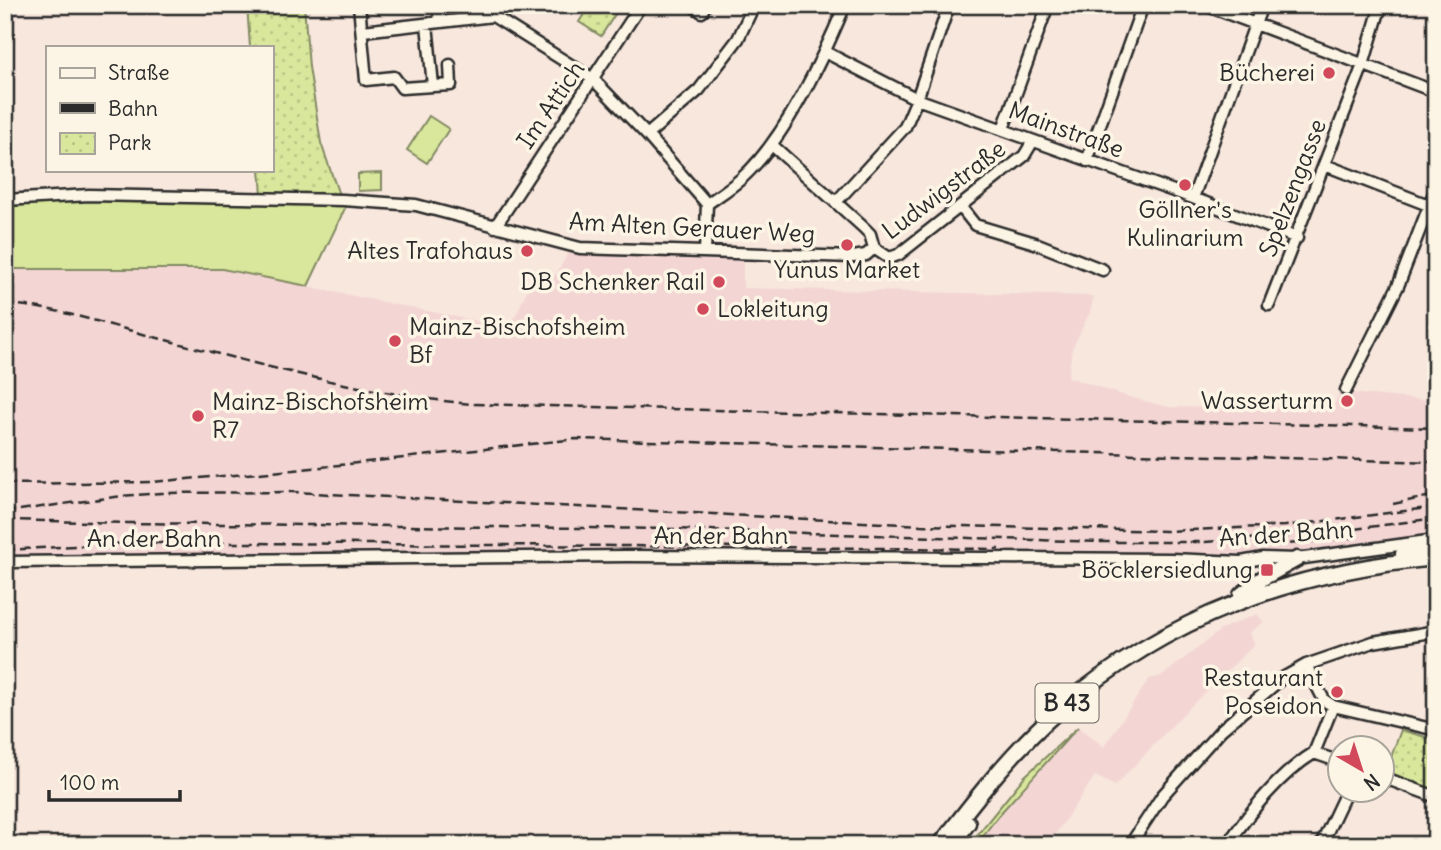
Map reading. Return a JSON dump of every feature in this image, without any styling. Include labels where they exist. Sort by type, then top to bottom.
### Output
[{"type":"highway","points":[[1371,566],[1436,543]]},
{"type":"highway","name":"B 43","points":[[940,845],[1002,767],[1058,711],[1141,648],[1229,605],[1289,584],[1371,566],[1436,558]]},
{"type":"highway","points":[[1229,605],[1263,578],[1297,559]]},
{"type":"highway","name":"B 43","points":[[953,845],[1009,773],[1065,715],[1111,678],[1160,647],[1229,614],[1302,589],[1361,575],[1436,566]]},
{"type":"street","points":[[359,5],[366,80],[394,77],[402,88],[451,85],[450,65]]},
{"type":"street","points":[[438,5],[440,22]]},
{"type":"street","name":"Im Attich","points":[[495,227],[641,5]]},
{"type":"street","points":[[692,5],[702,12],[705,5]]},
{"type":"street","points":[[647,135],[699,90],[737,39],[754,5]]},
{"type":"street","points":[[706,204],[741,178],[772,145],[825,52],[845,5]]},
{"type":"street","points":[[837,201],[905,127],[949,5]]},
{"type":"street","points":[[1003,130],[1048,5]]},
{"type":"street","points":[[1087,161],[1143,5]]},
{"type":"street","points":[[1205,5],[1436,92]]},
{"type":"street","points":[[1193,198],[1262,5]]},
{"type":"street","name":"Spelzengasse","points":[[1269,306],[1363,65],[1381,5]]},
{"type":"street","points":[[363,30],[493,16],[593,79],[647,135],[706,204],[705,252]]},
{"type":"street","points":[[427,24],[433,86]]},
{"type":"street","name":"Mainstraße","points":[[825,52],[917,99],[1297,238]]},
{"type":"street","name":"Ludwigstraße","points":[[874,248],[889,258],[898,256],[1024,156],[1032,141]]},
{"type":"street","points":[[772,145],[837,201],[870,234],[874,248]]},
{"type":"street","points":[[1325,165],[1432,206]]},
{"type":"street","points":[[1346,390],[1398,286],[1432,206],[1436,188]]},
{"type":"street","name":"Am Alten Gerauer Weg","points":[[5,200],[89,195],[343,200],[416,205],[580,248],[853,257],[866,255],[874,248]]},
{"type":"street","points":[[960,206],[975,225],[1035,243],[1103,270]]},
{"type":"street","name":"An der Bahn","points":[[5,562],[627,556],[1171,559],[1241,562],[1263,558],[1297,559],[1436,543]]},
{"type":"street","points":[[1130,845],[1162,796],[1221,730],[1281,679],[1306,666],[1373,642],[1436,631]]},
{"type":"street","points":[[1306,666],[1324,700],[1333,706],[1436,730]]},
{"type":"street","points":[[1227,845],[1246,818],[1273,788],[1300,761],[1314,753],[1333,706]]},
{"type":"street","points":[[1314,753],[1326,757]]},
{"type":"street","points":[[1396,782],[1436,797]]},
{"type":"street","points":[[1321,845],[1340,804]]},
{"type":"shaded area","points":[[568,253],[743,258],[743,288],[1094,296],[1090,312],[1072,349],[1068,377],[1169,407],[1332,409],[1340,392],[1436,401],[1436,533],[1315,551],[1251,557],[339,554],[5,557],[5,269],[222,269],[472,320],[498,328],[515,317],[528,288],[543,274],[556,275]]},
{"type":"shaded area","points":[[1257,614],[1264,622],[1249,633],[1255,644],[1115,786],[1095,776],[1048,845],[976,845],[998,816],[1078,727],[1104,747],[1149,679],[1162,676],[1223,628]]},
{"type":"green space","points":[[247,5],[304,5],[309,67],[321,143],[339,195],[262,194],[260,172],[273,172],[273,46],[250,46]]},
{"type":"green space","points":[[590,5],[614,5],[619,8],[601,36],[579,22]]},
{"type":"green space","points":[[429,116],[449,129],[427,163],[407,150]]},
{"type":"green space","points":[[382,173],[382,190],[358,191],[358,174]]},
{"type":"green space","points":[[84,199],[347,204],[308,286],[222,269],[5,269],[5,207]]},
{"type":"green space","points":[[1078,727],[998,816],[976,845],[969,845],[1024,777]]},
{"type":"green space","points":[[1401,730],[1436,740],[1436,791],[1396,775],[1396,744]]},
{"type":"railway","points":[[5,304],[66,313],[318,378],[395,394],[472,404],[1436,428]]},
{"type":"railway","points":[[5,484],[151,482],[294,470],[576,439],[1436,462]]},
{"type":"railway","points":[[5,512],[162,493],[293,492],[921,525],[1165,531],[1285,526],[1436,507]]},
{"type":"railway","points":[[1393,504],[1436,495]]},
{"type":"railway","points":[[1339,531],[1436,518]]},
{"type":"railway","points":[[5,520],[674,529],[1102,542],[1205,542],[1290,536]]},
{"type":"railway","points":[[1275,545],[1352,538]]},
{"type":"railway","points":[[5,550],[129,543],[999,549]]},
{"type":"place","name":"Bücherei","points":[[1329,73]]},
{"type":"place","name":"Göllner's Kulinarium","points":[[1185,185]]},
{"type":"place","name":"Yunus Market","points":[[847,245]]},
{"type":"place","name":"Altes Trafohaus","points":[[527,251]]},
{"type":"place","name":"DB Schenker Rail","points":[[719,282]]},
{"type":"place","name":"Lokleitung","points":[[703,309]]},
{"type":"place","name":"Mainz-Bischofsheim Bf","points":[[395,341]]},
{"type":"place","name":"Wasserturm","points":[[1347,401]]},
{"type":"place","name":"Mainz-Bischofsheim R7","points":[[198,416]]},
{"type":"place","name":"Böcklersiedlung","points":[[1267,570]]},
{"type":"place","name":"Restaurant Poseidon","points":[[1337,692]]}]
